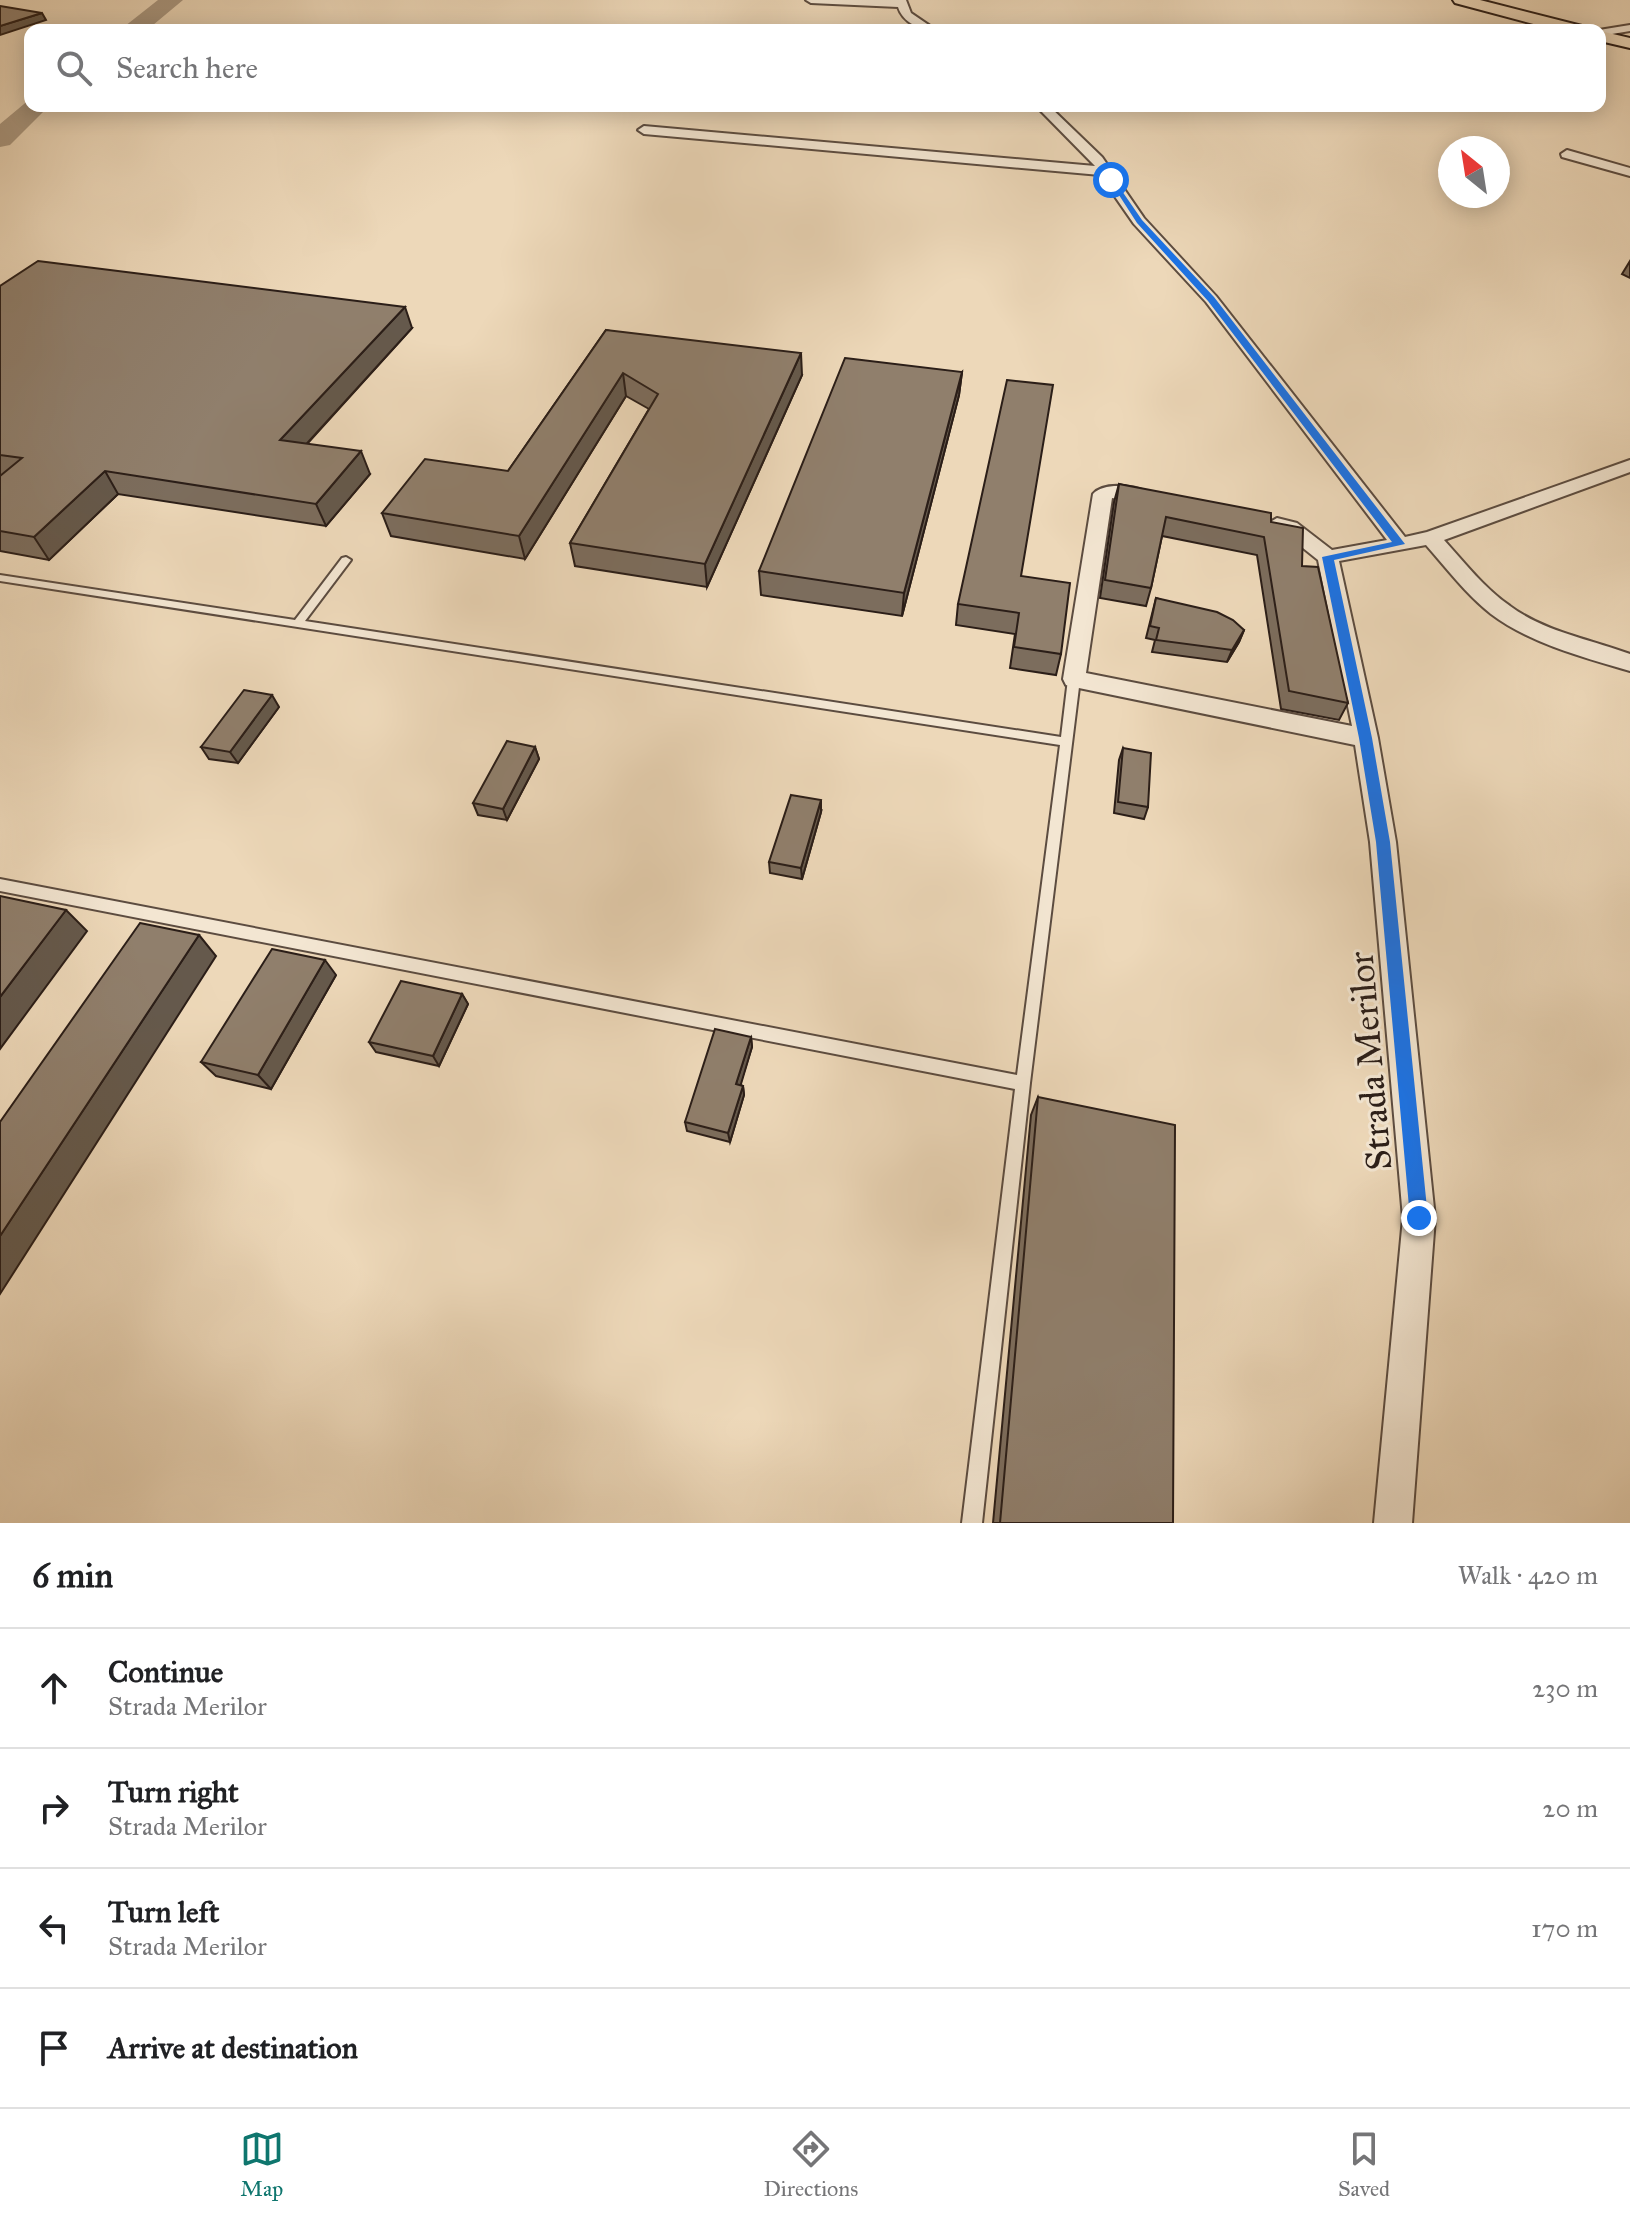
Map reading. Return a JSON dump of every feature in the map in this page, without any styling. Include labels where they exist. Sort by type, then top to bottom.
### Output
[{"type":"highway","points":[[1461,0],[1553,24]]},
{"type":"highway","points":[[1606,38],[1630,43]]},
{"type":"street","points":[[811,0],[900,2],[906,15],[921,24]]},
{"type":"street","points":[[1606,36],[1630,28]]},
{"type":"street","points":[[1048,112],[1105,171],[1139,221],[1211,299],[1400,544]]},
{"type":"street","points":[[644,130],[1105,171]]},
{"type":"street","points":[[1567,154],[1630,172]]},
{"type":"street","points":[[1259,520],[1290,527],[1328,557],[1431,538],[1630,466]]},
{"type":"street","points":[[1169,502],[1115,491],[1103,494],[1074,679],[1366,738]]},
{"type":"street","points":[[1431,538],[1485,598],[1514,619],[1561,640],[1630,663]]},
{"type":"street","name":"Strada Merilor","points":[[1328,557],[1366,738],[1385,858],[1419,1218],[1393,1523]]},
{"type":"lane","points":[[297,624],[346,560]]},
{"type":"lane","points":[[0,578],[1066,742]]},
{"type":"lane","points":[[972,1523],[1074,679]]},
{"type":"lane","points":[[0,885],[1023,1083]]},
{"type":"building","points":[[0,6],[42,13],[0,26]]},
{"type":"building","points":[[38,261],[405,307],[280,440],[361,451],[316,504],[105,471],[34,537],[0,531],[0,476],[22,458],[0,455],[0,286]]},
{"type":"building","points":[[606,330],[801,353],[705,564],[570,543],[658,394],[623,373],[519,536],[382,513],[425,459],[508,471]]},
{"type":"building","points":[[845,358],[962,372],[904,593],[759,571]]},
{"type":"building","points":[[1007,380],[1053,385],[1021,576],[1070,583],[1061,654],[1014,647],[1019,613],[958,604]]},
{"type":"building","points":[[1119,484],[1271,513],[1271,522],[1303,528],[1302,566],[1318,567],[1348,703],[1289,691],[1264,537],[1166,517],[1151,588],[1105,580]]},
{"type":"building","points":[[1156,598],[1217,612],[1244,630],[1232,650],[1156,640],[1159,628],[1150,626]]},
{"type":"building","points":[[244,690],[272,695],[230,752],[201,747]]},
{"type":"building","points":[[507,741],[535,747],[503,809],[473,803]]},
{"type":"building","points":[[1123,748],[1151,753],[1148,807],[1118,802]]},
{"type":"building","points":[[791,795],[821,800],[801,868],[769,862]]},
{"type":"building","points":[[0,896],[66,910],[0,997]]},
{"type":"building","points":[[140,923],[199,935],[0,1236],[0,1122]]},
{"type":"building","points":[[272,949],[325,960],[258,1075],[201,1062]]},
{"type":"building","points":[[401,981],[462,994],[433,1056],[369,1042]]},
{"type":"building","points":[[715,1029],[751,1037],[736,1084],[743,1086],[728,1133],[685,1122]]},
{"type":"building","points":[[1038,1097],[1175,1125],[1173,1523],[1000,1523]]},
{"type":"waterway","points":[[140,24],[172,0]]},
{"type":"waterway","points":[[0,139],[29,112]]},
{"type":"route","points":[[1111,180],[1139,221],[1211,299],[1400,544],[1328,557],[1366,738],[1383,842],[1419,1218]]}]
